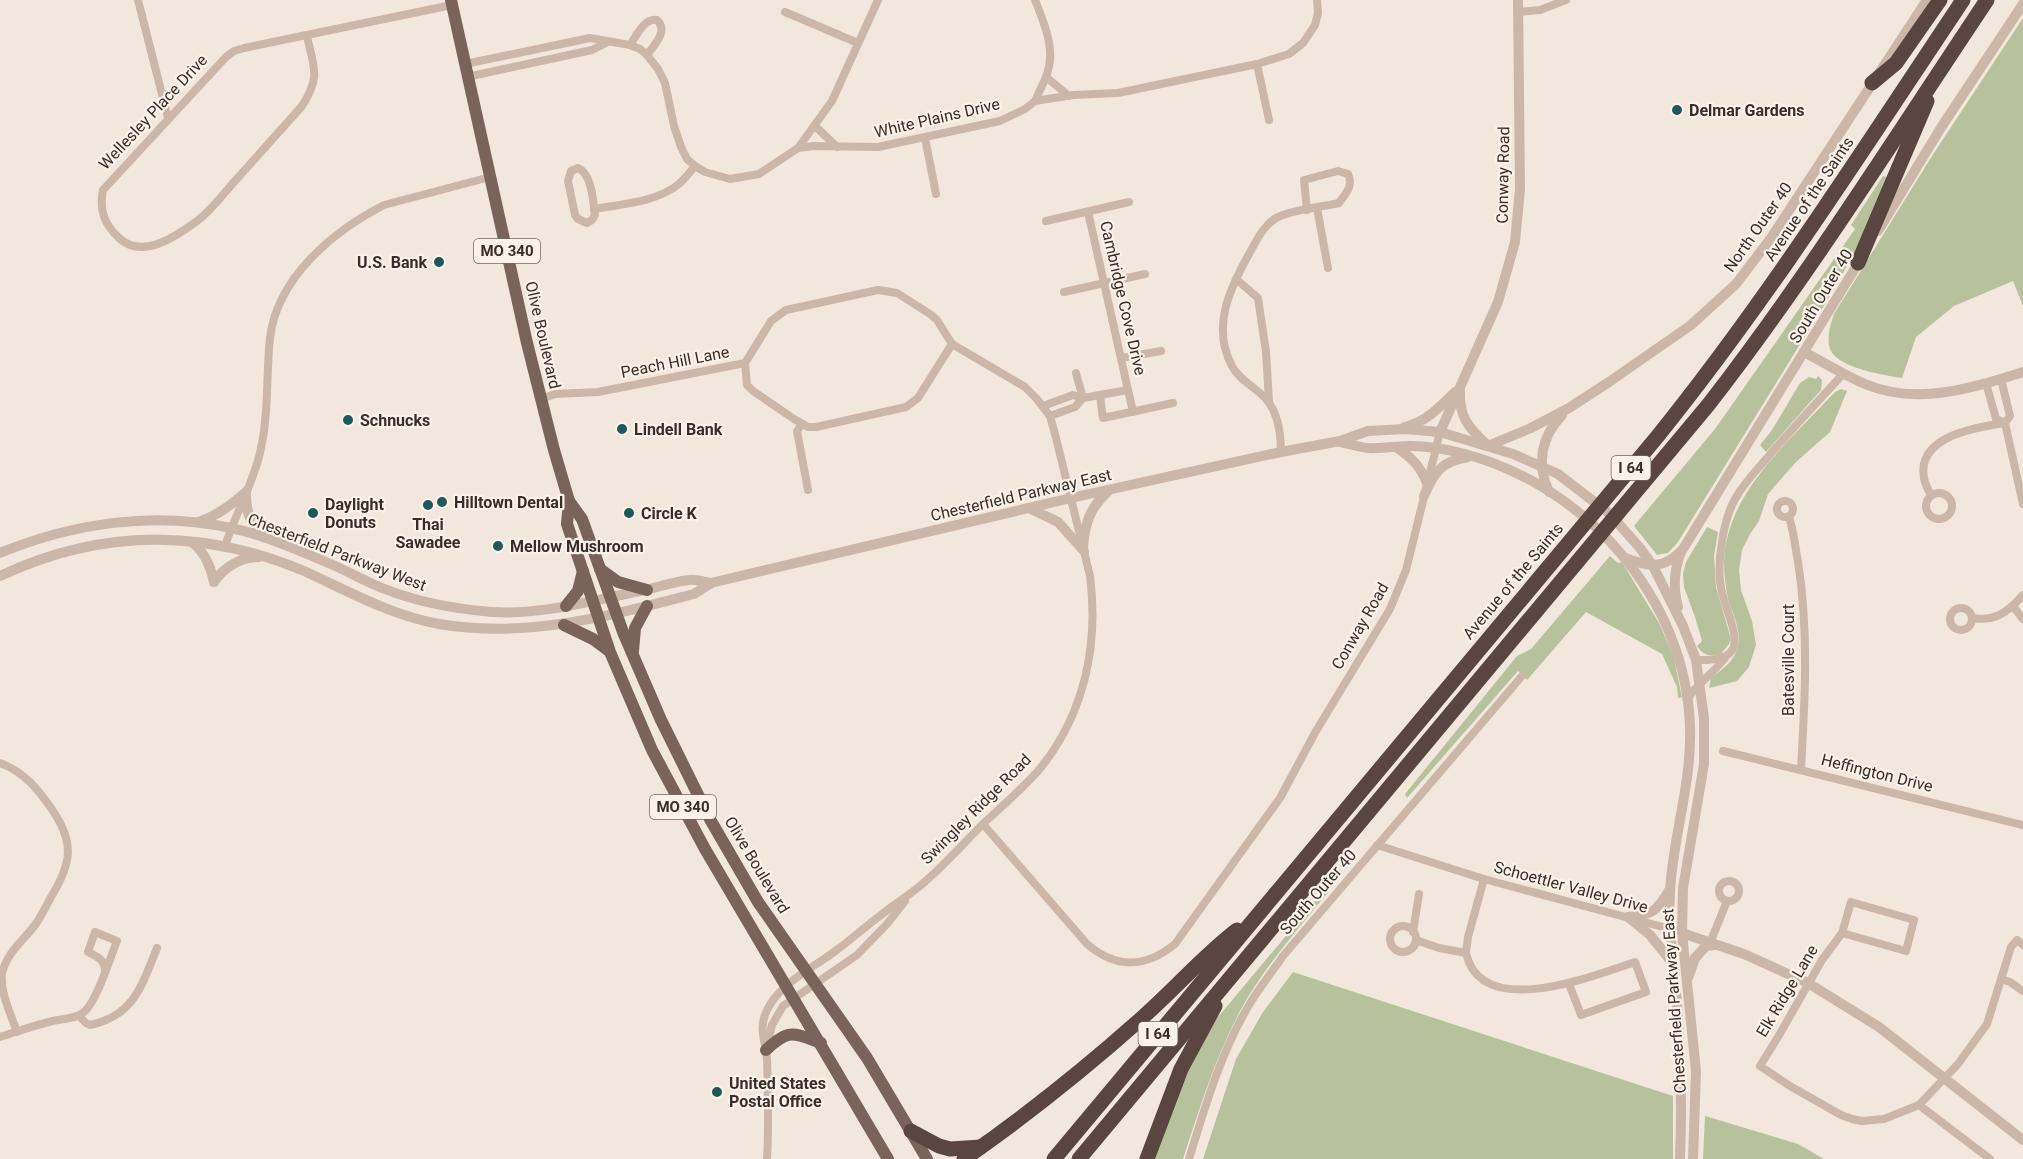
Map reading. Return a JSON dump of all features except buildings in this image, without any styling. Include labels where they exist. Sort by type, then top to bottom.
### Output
[{"type":"highway","points":[[1872,83],[1896,63],[1940,0]]},
{"type":"highway","name":"Avenue of the Saints","points":[[1054,1159],[1718,361],[1775,282],[1963,0]]},
{"type":"highway","name":"I 64","points":[[1079,1159],[1709,404],[1792,291],[1987,0]]},
{"type":"highway","points":[[1858,263],[1938,74]]},
{"type":"highway","points":[[964,1159],[1064,1085],[1142,1018],[1220,943],[1262,909]]},
{"type":"highway","points":[[1147,1159],[1181,1068],[1229,980]]},
{"type":"highway","points":[[911,1131],[939,1146],[950,1149],[981,1147]]},
{"type":"main road","name":"Olive Boulevard","points":[[452,3],[541,399],[569,501],[567,524],[610,652],[652,750],[723,880],[888,1159]]},
{"type":"main road","name":"Olive Boulevard","points":[[569,501],[582,519],[633,658],[716,830],[758,902],[867,1058],[927,1159]]},
{"type":"main road","points":[[600,569],[618,582],[647,590]]},
{"type":"main road","points":[[566,606],[578,591],[583,570]]},
{"type":"main road","points":[[633,658],[635,628],[647,606]]},
{"type":"main road","points":[[564,625],[593,639],[610,652]]},
{"type":"main road","points":[[766,1050],[786,1035],[802,1036],[821,1043]]},
{"type":"street","points":[[138,0],[168,118]]},
{"type":"street","points":[[466,70],[590,38],[630,45],[640,49],[647,56],[658,69],[665,83],[681,147],[687,159],[695,166],[718,177],[745,178],[759,174],[798,148],[815,126],[832,100],[878,0]]},
{"type":"street","points":[[1035,0],[1046,25],[1050,49],[1048,71],[1035,101]]},
{"type":"street","name":"White Plains Drive","points":[[798,148],[878,147],[1000,121],[1026,109],[1035,101],[1118,93],[1257,64],[1289,54],[1303,43],[1315,25],[1318,13],[1317,0]]},
{"type":"street","name":"Conway Road","points":[[983,824],[1087,944],[1097,952],[1119,960],[1141,962],[1155,958],[1182,937],[1280,798],[1316,731],[1390,609],[1406,570],[1440,432],[1498,302],[1515,242],[1520,189],[1518,0]]},
{"type":"street","points":[[1540,10],[1543,0]]},
{"type":"street","points":[[1518,12],[1540,10],[1566,0]]},
{"type":"street","name":"North Outer 40","points":[[1488,445],[1530,428],[1569,408],[1682,332],[1736,284],[1771,238],[1927,0]]},
{"type":"street","name":"Wellesley Place Drive","points":[[308,36],[315,71],[314,84],[302,106],[198,220],[160,243],[147,247],[134,247],[123,242],[106,224],[102,212],[103,189],[210,71],[234,51],[452,3]]},
{"type":"street","name":"South Outer 40","points":[[1653,566],[1675,558],[1683,549],[1942,126],[2023,4]]},
{"type":"street","points":[[785,12],[858,43]]},
{"type":"street","points":[[630,45],[646,22],[651,19],[657,20],[663,26],[663,32],[647,56]]},
{"type":"street","points":[[1257,64],[1269,120]]},
{"type":"street","points":[[1046,77],[1069,96]]},
{"type":"street","points":[[815,126],[837,147]]},
{"type":"street","points":[[925,138],[936,194]]},
{"type":"street","points":[[594,209],[634,202],[663,193],[680,183],[695,166]]},
{"type":"street","points":[[574,169],[581,169],[586,174],[594,209],[594,217],[590,222],[583,222],[577,217],[568,182],[568,175],[574,169]]},
{"type":"street","points":[[1269,401],[1245,382],[1233,368],[1224,350],[1222,329],[1225,305],[1236,279],[1268,224],[1279,216],[1339,203],[1349,188],[1351,180],[1348,174],[1338,171],[1304,180],[1306,210]]},
{"type":"street","points":[[225,546],[260,455],[265,427],[273,323],[278,307],[295,278],[309,259],[376,208],[490,177]]},
{"type":"street","points":[[1046,221],[1129,202]]},
{"type":"street","points":[[1317,208],[1328,268]]},
{"type":"street","name":"Cambridge Cove Drive","points":[[1088,212],[1133,411]]},
{"type":"street","points":[[1064,292],[1145,274]]},
{"type":"street","points":[[1236,279],[1258,298],[1266,352],[1269,401],[1281,432],[1281,452]]},
{"type":"street","name":"Peach Hill Lane","points":[[541,399],[555,394],[598,392],[745,363],[771,321],[786,310],[878,290],[897,293],[938,320],[952,344],[1025,387],[1043,406],[1050,416],[1071,498]]},
{"type":"street","points":[[745,363],[747,385],[753,391],[802,424],[816,427],[906,407],[918,398],[952,344]]},
{"type":"street","points":[[1121,358],[1161,351]]},
{"type":"street","points":[[1804,352],[1868,386],[1904,395],[1932,395],[2023,372]]},
{"type":"street","points":[[1076,374],[1083,399]]},
{"type":"street","points":[[1687,700],[1691,693],[1718,668],[1733,648],[1735,631],[1722,594],[1719,567],[1722,541],[1734,500],[1750,477],[1843,374]]},
{"type":"street","points":[[1931,495],[1924,480],[1923,470],[1933,447],[1950,436],[2005,423],[2010,416],[2001,379]]},
{"type":"street","points":[[1986,383],[1996,419],[2005,423]]},
{"type":"street","points":[[1397,430],[1416,424],[1434,413],[1460,387]]},
{"type":"street","points":[[1460,387],[1460,404],[1465,421],[1488,445]]},
{"type":"street","name":"Cambridge Cove Drive","points":[[1043,406],[1073,395],[1083,399],[1128,390]]},
{"type":"street","points":[[1100,396],[1103,418],[1173,403]]},
{"type":"street","name":"Cambridge Cove Drive","points":[[1050,416],[1075,407],[1083,399]]},
{"type":"street","points":[[1550,492],[1541,466],[1542,451],[1554,424],[1569,408]]},
{"type":"street","points":[[2005,423],[2023,504]]},
{"type":"street","points":[[802,424],[797,431],[808,490]]},
{"type":"street","name":"Chesterfield Parkway East","points":[[600,618],[694,594],[711,583],[1071,498],[1340,441],[1368,431],[1440,432],[1488,445],[1558,474],[1610,514],[1640,548],[1653,566],[1681,622],[1696,660],[1704,718],[1704,764],[1683,888],[1682,933],[1696,1071],[1693,1159]]},
{"type":"street","name":"Chesterfield Parkway East","points":[[1340,441],[1368,448],[1396,446],[1436,448],[1472,456],[1501,465],[1550,492],[1598,527],[1627,560],[1645,586],[1670,634],[1680,667],[1690,727],[1689,766],[1670,889],[1669,929],[1681,1061],[1680,1159]]},
{"type":"street","points":[[1396,446],[1416,463],[1427,483]]},
{"type":"street","points":[[1424,496],[1431,481],[1444,465],[1455,459],[1472,456]]},
{"type":"street","points":[[1083,549],[1085,524],[1092,509],[1109,490]]},
{"type":"street","points":[[196,523],[214,517],[246,492]]},
{"type":"street","points":[[246,492],[247,512],[254,527],[273,541]]},
{"type":"street","name":"Swingley Ridge Road","points":[[767,1159],[769,1118],[766,1050],[762,1035],[765,1015],[773,1000],[787,986],[927,880],[1036,772],[1064,734],[1079,703],[1088,667],[1094,610],[1090,576],[1071,498]]},
{"type":"street","points":[[1028,508],[1058,522],[1083,549]]},
{"type":"street","name":"Batesville Court","points":[[1789,516],[1795,537],[1805,627],[1801,769]]},
{"type":"street","name":"Chesterfield Parkway West","points":[[0,554],[23,544],[89,525],[158,519],[231,528],[273,541],[383,588],[422,601],[465,610],[539,611],[594,601]]},
{"type":"street","name":"Chesterfield Parkway West","points":[[0,576],[26,563],[73,549],[117,541],[169,539],[225,546],[265,556],[364,601],[437,624],[496,629],[564,625],[600,618]]},
{"type":"street","points":[[192,542],[207,559],[214,582],[226,569],[241,560],[265,556]]},
{"type":"street","points":[[1681,622],[1675,595],[1676,575],[1683,549]]},
{"type":"street","points":[[1627,560],[1653,566]]},
{"type":"street","name":"Chesterfield Parkway East","points":[[594,601],[691,580],[711,583]]},
{"type":"street","points":[[1972,618],[1982,620],[1999,616],[2023,595]]},
{"type":"street","points":[[2013,606],[2023,619]]},
{"type":"street","points":[[1696,660],[1716,661],[1729,653]]},
{"type":"street","name":"South Outer 40","points":[[1189,1159],[1230,1043],[1249,1005],[1283,956],[1522,676]]},
{"type":"street","name":"Heffington Drive","points":[[1723,751],[2023,825]]},
{"type":"street","points":[[1,767],[23,775],[33,783],[61,823],[68,855],[65,871],[59,884],[35,926],[8,957],[4,966],[2,985],[17,1032]]},
{"type":"street","name":"Schoettler Valley Drive","points":[[1377,845],[1484,879],[1682,933],[1744,954],[1808,983],[1879,1027],[2023,1140]]},
{"type":"street","points":[[1484,879],[1468,937],[1466,953],[1474,974],[1484,982],[1494,986],[1524,988],[1569,984],[1635,962],[1647,992],[1581,1015],[1569,984]]},
{"type":"street","points":[[1628,917],[1647,915],[1660,905],[1670,889]]},
{"type":"street","name":"Swingley Ridge Road","points":[[766,1050],[775,1019],[783,1006],[868,945],[910,894]]},
{"type":"street","points":[[1419,894],[1414,936],[1439,948],[1466,953]]},
{"type":"street","points":[[1687,981],[1695,958],[1706,946],[1714,944],[1726,901]]},
{"type":"street","name":"Elk Ridge Lane","points":[[1842,933],[1906,951],[1914,920],[1851,902],[1842,933],[1822,960],[1760,1066],[1851,1119],[1862,1121],[1884,1119],[1919,1105]]},
{"type":"street","points":[[1628,917],[1658,944],[1674,965]]},
{"type":"street","points":[[0,1037],[51,1021],[79,1016],[86,1011],[92,1002],[105,971],[117,941],[95,932],[88,952],[100,958],[105,971]]},
{"type":"street","points":[[1989,1159],[1919,1105],[1958,1064],[1987,1024],[2011,947],[2017,940],[2023,945]]},
{"type":"street","points":[[79,1016],[90,1024],[114,1017],[124,1009],[140,989],[157,948]]},
{"type":"street","points":[[2001,979],[2023,991]]},
{"type":"green space","points":[[2023,18],[2023,306],[2013,281],[1954,306],[1916,337],[1902,378],[1866,371],[1847,364],[1834,355],[1829,346],[1834,314],[1932,156]]},
{"type":"green space","points":[[1883,176],[1889,178],[1839,281],[1678,542],[1668,553],[1657,555],[1634,526],[1715,429],[1855,229],[1851,225]]},
{"type":"green space","points":[[1818,376],[1822,380],[1821,390],[1766,452],[1760,445],[1772,430],[1800,383],[1809,377],[1816,379]]},
{"type":"green space","points":[[1841,389],[1847,391],[1830,432],[1796,462],[1768,494],[1759,521],[1742,550],[1739,570],[1741,590],[1752,621],[1756,645],[1749,667],[1737,681],[1709,688],[1711,678],[1731,660],[1736,652],[1739,639],[1728,599],[1724,569],[1725,546],[1734,518],[1744,497],[1771,460],[1835,392]]},
{"type":"green space","points":[[1707,527],[1718,532],[1714,556],[1716,587],[1731,639],[1720,655],[1707,655],[1697,646],[1702,641],[1684,587],[1683,574],[1686,562]]},
{"type":"green space","points":[[1610,556],[1618,563],[1622,562],[1659,623],[1673,655],[1682,697],[1678,698],[1677,687],[1662,654],[1586,612],[1527,680],[1518,671],[1407,798],[1405,794],[1517,656],[1531,649]]},
{"type":"green space","points":[[1326,888],[1329,891],[1270,964],[1241,1009],[1221,1050],[1183,1159],[1155,1159],[1182,1082],[1218,1017]]},
{"type":"green space","points":[[1293,972],[1673,1096],[1673,1159],[1203,1159],[1236,1059],[1263,1012]]},
{"type":"green space","points":[[1705,1116],[1798,1144],[1824,1159],[1703,1159]]},
{"type":"place","name":"Delmar Gardens","points":[[1677,110]]},
{"type":"place","name":"U.S. Bank","points":[[439,262]]},
{"type":"place","name":"Schnucks","points":[[348,420]]},
{"type":"place","name":"Lindell Bank","points":[[622,429]]},
{"type":"place","name":"Hilltown Dental","points":[[442,502]]},
{"type":"place","name":"Thai Sawadee","points":[[428,505]]},
{"type":"place","name":"Daylight Donuts","points":[[313,513]]},
{"type":"place","name":"Circle K","points":[[629,513]]},
{"type":"place","name":"Mellow Mushroom","points":[[498,546]]},
{"type":"place","name":"United States Postal Office","points":[[717,1092]]}]
